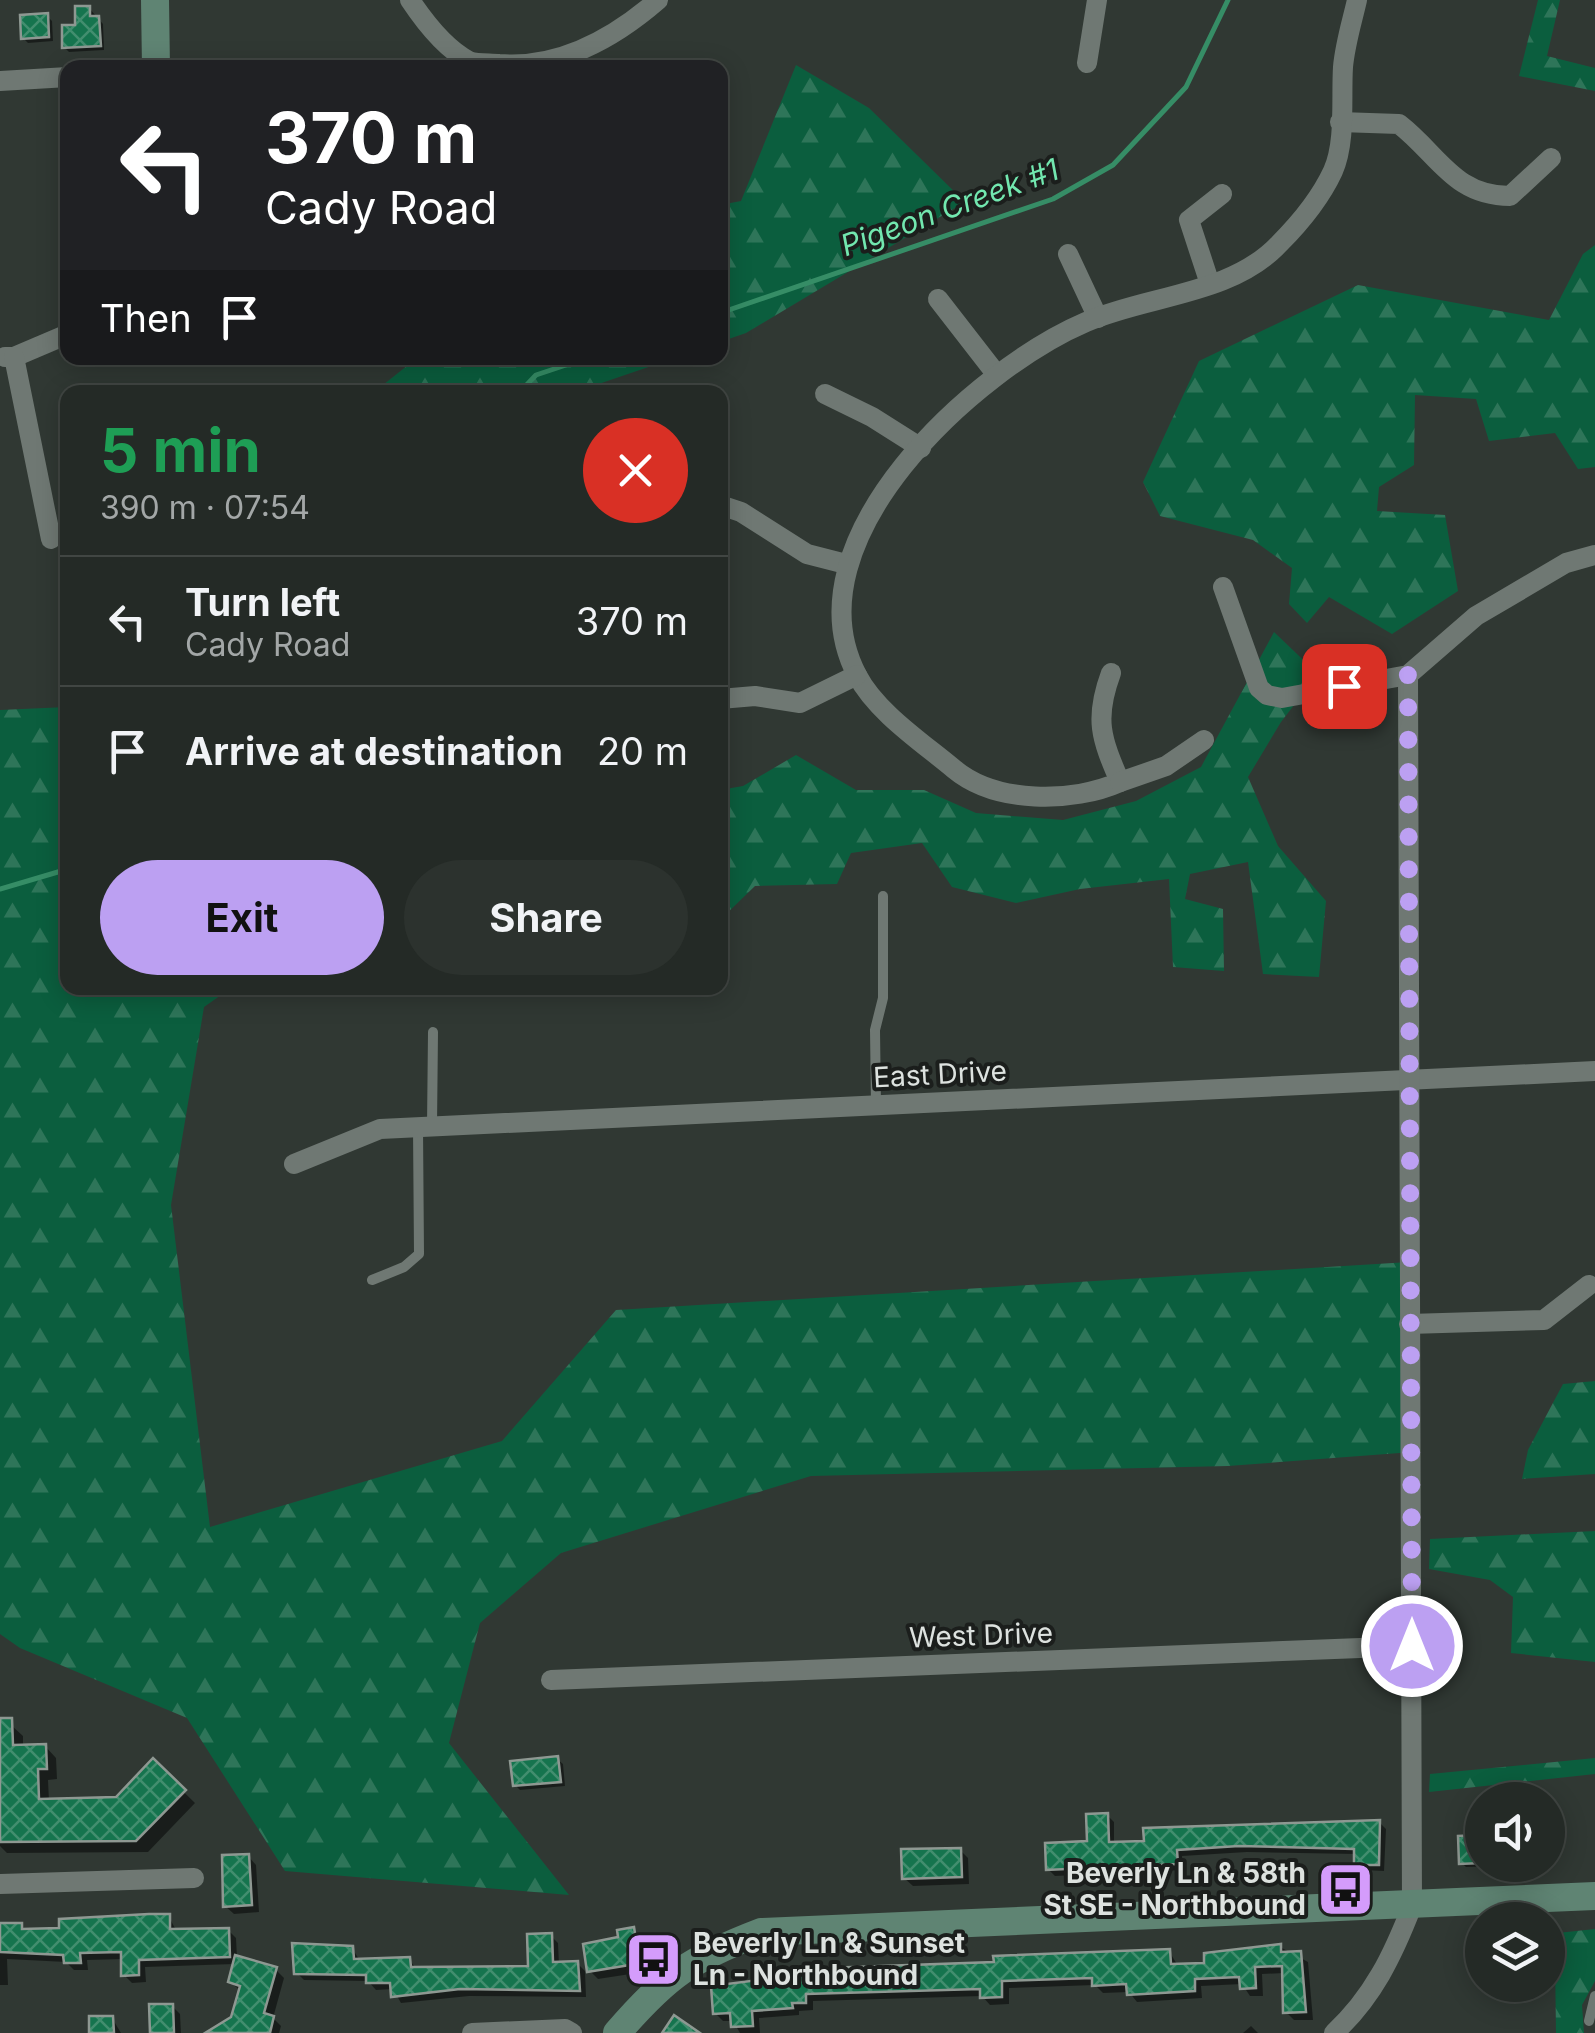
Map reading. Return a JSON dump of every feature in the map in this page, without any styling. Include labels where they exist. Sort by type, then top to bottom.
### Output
[{"type":"street","points":[[155,0],[156,60]]},
{"type":"street","points":[[410,0],[442,39],[468,60]]},
{"type":"street","points":[[550,60],[576,54],[626,29],[658,0]]},
{"type":"street","points":[[1087,63],[1097,0]]},
{"type":"street","points":[[1204,740],[1166,766],[1066,797],[1000,791],[974,780],[924,744],[857,675],[842,621],[846,564],[896,475],[968,398],[1024,354],[1098,318],[1235,277],[1276,248],[1311,208],[1334,168],[1344,62],[1357,0]]},
{"type":"street","points":[[0,82],[60,78]]},
{"type":"street","points":[[1340,122],[1399,124],[1481,196],[1510,196],[1551,158]]},
{"type":"street","points":[[1210,284],[1188,220],[1222,194]]},
{"type":"street","points":[[1068,254],[1098,318]]},
{"type":"street","points":[[938,299],[998,375]]},
{"type":"street","points":[[51,538],[7,357],[60,337]]},
{"type":"street","points":[[825,394],[922,448]]},
{"type":"street","points":[[728,508],[742,512],[796,549],[846,564]]},
{"type":"street","points":[[1223,587],[1260,688],[1267,695],[1282,698],[1408,675],[1476,616],[1566,563],[1595,555]]},
{"type":"street","points":[[1111,674],[1098,708],[1104,745],[1120,782]]},
{"type":"street","points":[[728,698],[756,696],[800,703],[857,675]]},
{"type":"street","points":[[1334,2033],[1357,2012],[1391,1961],[1412,1906],[1408,675]]},
{"type":"street","name":"East Drive","points":[[294,1164],[380,1128],[1595,1071]]},
{"type":"street","points":[[1409,1324],[1544,1320],[1589,1285]]},
{"type":"street","name":"West Drive","points":[[551,1680],[1412,1646]]},
{"type":"street","points":[[0,1884],[194,1878]]},
{"type":"street","points":[[617,2033],[665,1980],[701,1955],[760,1932],[1595,1896]]},
{"type":"street","points":[[472,2033],[565,2029],[572,2033]]},
{"type":"lane","points":[[876,1105],[874,1030],[883,998],[883,896]]},
{"type":"lane","points":[[372,1280],[404,1268],[419,1254],[434,1032]]},
{"type":"lane","points":[[1589,2021],[1595,1996]]},
{"type":"green space","points":[[1538,0],[1560,0],[1547,56],[1595,68],[1595,91],[1519,76]]},
{"type":"green space","points":[[796,65],[869,108],[965,202],[746,333],[728,339],[728,203],[741,201]]},
{"type":"green space","points":[[1595,245],[1595,467],[1578,469],[1555,433],[1489,441],[1476,399],[1415,395],[1414,465],[1379,487],[1377,511],[1445,515],[1458,591],[1392,634],[1329,597],[1307,623],[1289,604],[1292,568],[1253,540],[1160,516],[1143,482],[1199,361],[1358,285],[1549,320],[1583,254]]},
{"type":"green space","points":[[408,365],[654,365],[596,385],[383,385]]},
{"type":"green space","points":[[1274,632],[1318,674],[1281,722],[1248,777],[1278,846],[1326,901],[1319,977],[1263,974],[1248,862],[1190,874],[1185,899],[1223,909],[1224,971],[1173,967],[1169,879],[1080,889],[1016,903],[952,887],[922,843],[851,853],[837,884],[755,886],[728,912],[728,789],[743,786],[796,755],[856,790],[924,790],[976,813],[1063,820],[1136,801],[1201,767]]},
{"type":"green space","points":[[60,707],[60,995],[221,995],[204,1007],[171,1205],[210,1527],[502,1441],[616,1310],[1409,1262],[1413,1452],[1228,1466],[811,1476],[561,1553],[480,1623],[449,1743],[569,1895],[285,1871],[187,1718],[20,1648],[0,1634],[0,710]]},
{"type":"green space","points":[[1595,1381],[1595,1474],[1522,1479],[1528,1450],[1563,1384]]},
{"type":"green space","points":[[1595,1531],[1595,1662],[1511,1653],[1513,1597],[1490,1580],[1429,1569],[1430,1539]]},
{"type":"green space","points":[[1595,1758],[1595,1774],[1521,1782],[1465,1782],[1465,1788],[1429,1792],[1430,1774]]},
{"type":"green space","points":[[1595,1929],[1595,1981],[1582,2005],[1584,2033],[1556,2033],[1556,2002],[1565,2002],[1565,1932]]},
{"type":"building","points":[[75,6],[90,6],[90,16],[99,16],[101,46],[62,48],[62,25],[75,25]]},
{"type":"building","points":[[48,13],[49,37],[21,39],[20,15]]},
{"type":"building","points":[[0,1718],[12,1718],[13,1745],[46,1744],[47,1769],[38,1769],[39,1799],[116,1797],[153,1758],[186,1790],[136,1841],[0,1842]]},
{"type":"building","points":[[558,1756],[561,1782],[513,1786],[510,1761]]},
{"type":"building","points":[[1108,1813],[1109,1842],[1144,1841],[1143,1828],[1380,1820],[1379,1865],[1354,1865],[1354,1849],[1239,1846],[1177,1850],[1178,1864],[1046,1870],[1045,1843],[1087,1841],[1086,1814]]},
{"type":"building","points":[[1458,1836],[1465,1836],[1465,1864],[1459,1864]]},
{"type":"building","points":[[961,1848],[962,1877],[902,1879],[901,1849]]},
{"type":"building","points":[[249,1854],[252,1905],[223,1907],[222,1855]]},
{"type":"building","points":[[170,1914],[170,1929],[229,1928],[230,1957],[139,1960],[139,1975],[121,1976],[121,1952],[80,1953],[81,1963],[64,1963],[63,1955],[0,1952],[0,1923],[22,1923],[22,1929],[59,1928],[59,1919]]},
{"type":"building","points":[[634,1927],[638,1953],[628,1955],[630,1965],[587,1972],[583,1944],[618,1937],[617,1930]]},
{"type":"building","points":[[552,1933],[553,1962],[578,1961],[580,1991],[460,1989],[391,1997],[390,1983],[366,1983],[366,1975],[294,1974],[292,1943],[353,1946],[354,1959],[410,1957],[411,1967],[528,1966],[527,1934]]},
{"type":"building","points":[[1281,1944],[1281,1952],[1301,1951],[1306,2012],[1283,2013],[1282,1966],[1255,1967],[1256,1988],[1240,1989],[1239,1977],[1195,1979],[1195,1991],[1127,1995],[1126,1984],[1092,1986],[1092,1978],[1002,1981],[1002,1997],[980,1998],[980,1989],[806,1994],[806,2003],[792,2003],[793,2008],[752,2011],[753,2026],[731,2027],[730,2013],[713,2014],[711,1986],[759,1980],[759,1976],[769,1975],[769,1970],[994,1962],[993,1956],[1170,1949],[1171,1964],[1204,1963],[1204,1953]]},
{"type":"building","points":[[235,1955],[277,1967],[264,2013],[274,2016],[270,2033],[205,2033],[231,2017],[240,1986],[228,1982]]},
{"type":"building","points":[[149,2004],[173,2004],[174,2033],[150,2033]]},
{"type":"building","points":[[674,2015],[700,2033],[662,2033]]},
{"type":"building","points":[[89,2016],[113,2016],[114,2033],[89,2033]]},
{"type":"waterway","name":"Pigeon Creek #1","points":[[728,310],[1053,199],[1113,165],[1186,87],[1228,0]]},
{"type":"waterway","name":"Pigeon Creek #1","points":[[527,385],[536,375],[566,365]]},
{"type":"waterway","name":"Pigeon Creek #1","points":[[0,889],[60,871]]},
{"type":"place","name":"Beverly Ln & 58th St SE - Northbound","points":[[1345,1889]]},
{"type":"place","name":"Beverly Ln & Sunset Ln - Northbound","points":[[654,1959]]},
{"type":"route","points":[[1344,686],[1408,675],[1412,1646]]}]
